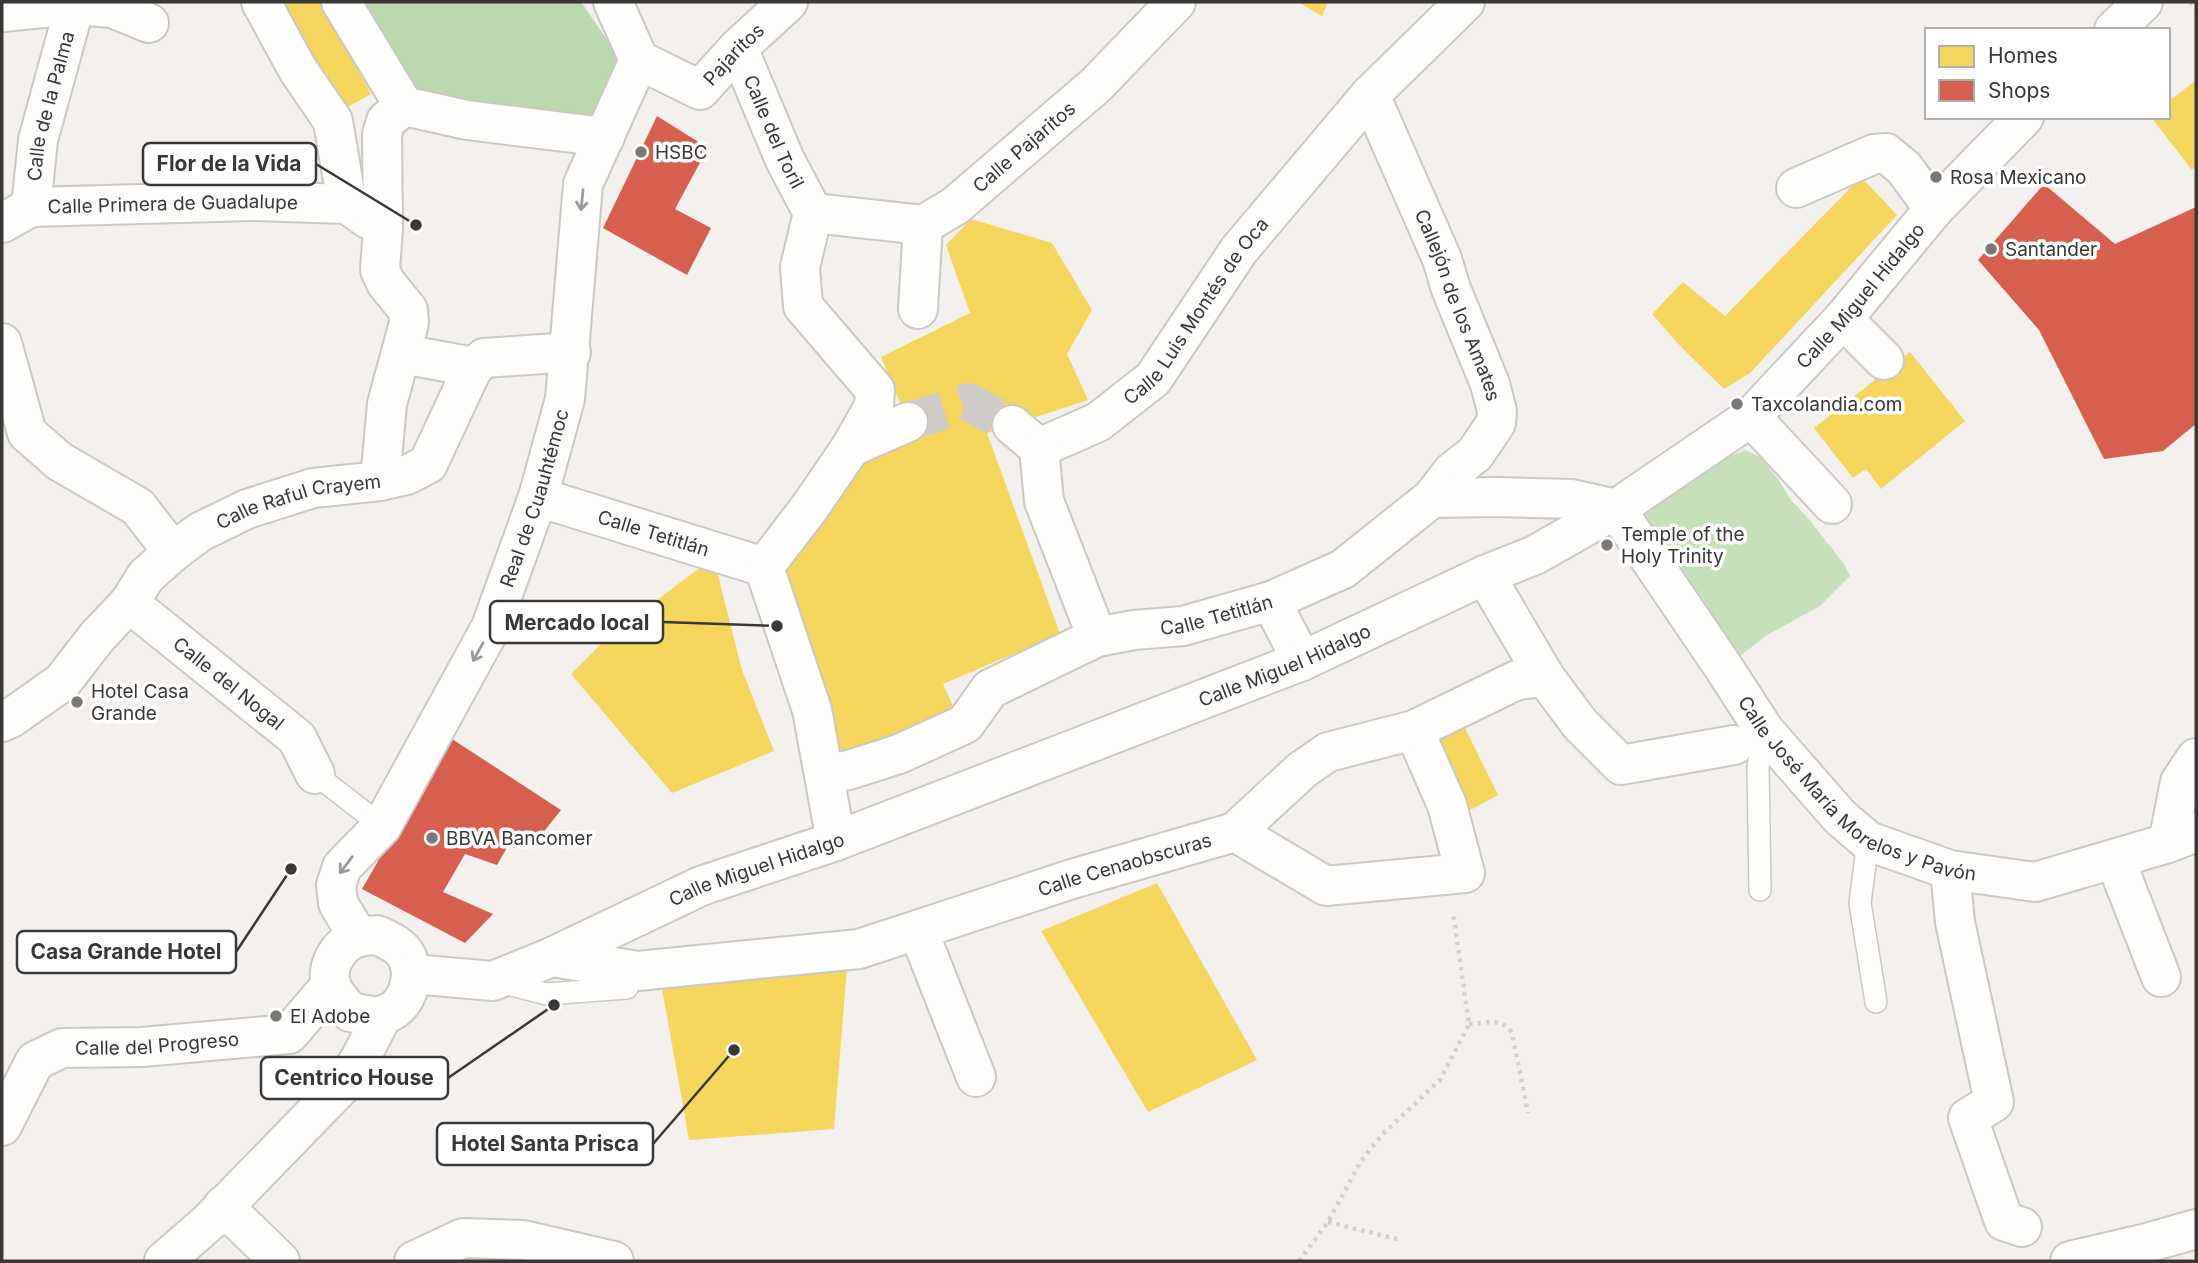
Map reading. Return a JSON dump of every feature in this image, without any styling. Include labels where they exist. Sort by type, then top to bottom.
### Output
[{"type":"street","points":[[261,2],[298,70],[333,121],[347,204],[383,229]]},
{"type":"street","points":[[341,2],[404,106],[467,120],[605,137]]},
{"type":"street","points":[[613,2],[639,60]]},
{"type":"street","name":"Pajaritos","points":[[639,60],[700,90],[738,48],[788,2]]},
{"type":"street","name":"Calle Pajaritos","points":[[923,225],[955,206],[1076,103],[1176,2]]},
{"type":"street","name":"Calle Luis Montés de Oca","points":[[1097,637],[1044,501],[1026,437],[1098,422],[1153,379],[1239,250],[1370,95],[1465,2]]},
{"type":"street","points":[[2116,28],[2143,2]]},
{"type":"street","points":[[2,12],[75,5],[112,8],[149,23]]},
{"type":"street","name":"Calle de la Palma","points":[[16,215],[75,5]]},
{"type":"street","name":"Calle del Toril","points":[[738,48],[785,160],[813,213]]},
{"type":"street","name":"Real de Cuauhtémoc","points":[[358,937],[338,903],[336,885],[342,867],[382,827],[491,628],[538,497],[565,399],[583,184],[639,60]]},
{"type":"street","name":"Callejón de los Amates","points":[[1370,95],[1442,258],[1451,289],[1490,384],[1497,411],[1496,423],[1475,454],[1452,472],[1432,498]]},
{"type":"street","points":[[380,481],[387,404],[409,323],[408,310],[386,283],[380,270],[383,229],[382,134],[386,121],[404,106]]},
{"type":"street","name":"Calle Miguel Hidalgo","points":[[412,974],[493,981],[552,957],[701,886],[835,841],[1302,661],[1485,575],[1535,555],[1616,509],[1751,417],[1843,319],[1934,209],[2022,119]]},
{"type":"street","points":[[1796,188],[1874,154],[1886,153],[1904,168],[1934,209]]},
{"type":"street","name":"Calle Primera de Guadalupe","points":[[16,215],[253,201],[347,204]]},
{"type":"street","points":[[835,841],[812,710],[764,567],[810,508],[851,447],[874,406],[875,390],[803,306],[800,267],[813,213],[923,225],[918,309]]},
{"type":"street","points":[[1843,319],[1884,360]]},
{"type":"street","points":[[2,343],[27,433],[59,461],[138,507],[173,552]]},
{"type":"street","points":[[402,354],[474,367],[484,358],[571,352]]},
{"type":"street","name":"Calle Raful Crayem","points":[[2,722],[62,682],[97,637],[129,603],[146,576],[200,532],[247,509],[313,488],[380,481],[407,475],[428,464],[474,367]]},
{"type":"street","points":[[1751,417],[1832,504]]},
{"type":"street","points":[[851,447],[908,422]]},
{"type":"street","name":"Calle Tetitlán","points":[[538,497],[764,567]]},
{"type":"street","points":[[1432,498],[1572,499],[1616,509]]},
{"type":"street","name":"Calle Tetitlán","points":[[824,774],[849,770],[899,754],[965,724],[989,689],[1097,637],[1134,630],[1183,626],[1271,601],[1343,569],[1432,498]]},
{"type":"street","name":"Calle José María Morelos y Pavón","points":[[1616,509],[1724,668],[1749,738],[1868,841],[1950,870],[2035,882],[2182,838]]},
{"type":"street","points":[[1485,575],[1545,677],[1580,724],[1621,765],[1749,738]]},
{"type":"street","points":[[1271,601],[1302,661]]},
{"type":"street","name":"Calle del Nogal","points":[[129,603],[297,738],[314,774]]},
{"type":"street","name":"Calle Cenaobscuras","points":[[552,957],[638,971],[859,949],[1072,878],[1235,832],[1302,770],[1328,752],[1414,730],[1517,680],[1545,677]]},
{"type":"street","points":[[1235,832],[1326,886],[1465,873],[1447,805],[1414,730]]},
{"type":"street","points":[[2182,838],[2180,782],[2196,758]]},
{"type":"street","points":[[2115,859],[2161,977]]},
{"type":"street","points":[[1950,870],[1955,922],[1994,1102],[1968,1118],[2004,1220],[2022,1227]]},
{"type":"street","points":[[918,930],[976,1077]]},
{"type":"street","points":[[172,1256],[344,1083],[382,1016],[398,1007],[408,992],[412,974],[407,956],[394,942],[377,935],[358,937],[345,944],[335,956],[330,970],[331,985],[350,1012],[382,1016]]},
{"type":"street","name":"Calle del Progreso","points":[[2,1126],[35,1061],[62,1048],[142,1048],[289,1034],[331,985]]},
{"type":"street","points":[[223,1206],[280,1261]]},
{"type":"street","points":[[2070,1261],[2149,1252],[2196,1229]]},
{"type":"street","points":[[414,1261],[463,1238],[523,1240],[614,1261]]},
{"type":"lane","points":[[1749,738],[1758,767],[1760,890]]},
{"type":"lane","name":"Calle del Nogal","points":[[314,774],[382,827]]},
{"type":"lane","points":[[1868,841],[1860,904],[1876,1002]]},
{"type":"lane","points":[[493,981],[547,994],[627,988]]},
{"type":"path","points":[[2190,2],[2196,10]]},
{"type":"path","points":[[1299,1261],[1328,1222],[1361,1161],[1382,1135],[1440,1080],[1469,1024],[1452,908],[1465,873]]},
{"type":"path","points":[[1469,1024],[1501,1021],[1507,1025],[1512,1033],[1528,1113]]},
{"type":"path","points":[[1328,1222],[1401,1240]]},
{"type":"green space","points":[[347,2],[581,2],[628,70],[611,120],[410,99]]},
{"type":"green space","points":[[1745,450],[1760,457],[1790,499],[1844,564],[1850,576],[1820,606],[1767,635],[1740,656],[1729,658],[1642,533],[1643,504]]},
{"type":"building: Homes","points":[[264,2],[320,2],[371,94],[337,113]]},
{"type":"building: Homes","points":[[1298,2],[1328,2],[1322,16]]},
{"type":"building: Homes","points":[[2196,80],[2196,166],[2192,170],[2153,119],[2170,119],[2170,100]]},
{"type":"building: Homes","points":[[1861,177],[1897,215],[1750,373],[1724,389],[1652,314],[1683,282],[1725,316]]},
{"type":"building: Homes","points":[[971,219],[1052,243],[1092,310],[1067,354],[1088,400],[987,433],[1060,634],[943,684],[959,719],[846,767],[781,555],[851,461],[908,422],[881,357],[970,313],[946,245]]},
{"type":"building: Homes","points":[[1910,352],[1965,421],[1881,489],[1866,469],[1853,478],[1814,428]]},
{"type":"building: Homes","points":[[702,566],[717,571],[742,670],[774,751],[672,793],[571,674],[608,637]]},
{"type":"building: Homes","points":[[1465,728],[1498,795],[1463,814],[1426,744]]},
{"type":"building: Homes","points":[[1157,883],[1257,1060],[1148,1112],[1041,931]]},
{"type":"building: Homes","points":[[847,967],[834,1129],[689,1140],[660,977]]},
{"type":"building: Shops","points":[[657,116],[708,148],[675,209],[711,228],[687,275],[603,228]]},
{"type":"building: Shops","points":[[2044,184],[2115,244],[2196,207],[2196,424],[2163,451],[2104,459],[2039,330],[1978,260]]},
{"type":"building: Shops","points":[[449,737],[561,810],[534,844],[515,834],[497,865],[465,854],[443,892],[493,914],[465,943],[362,889]]},
{"type":"tunnel","points":[[908,422],[968,402],[1012,425]]},
{"type":"place","name":"HSBC","points":[[641,152]]},
{"type":"place","name":"Rosa Mexicano","points":[[1936,177]]},
{"type":"place","name":"Flor de la Vida","points":[[416,225]]},
{"type":"place","name":"Santander","points":[[1991,249]]},
{"type":"place","name":"Taxcolandia.com","points":[[1737,404]]},
{"type":"place","name":"Temple of the Holy Trinity","points":[[1607,545]]},
{"type":"place","name":"Mercado local","points":[[777,626]]},
{"type":"place","name":"Hotel Casa Grande","points":[[77,702]]},
{"type":"place","name":"BBVA Bancomer","points":[[432,838]]},
{"type":"place","name":"Casa Grande Hotel","points":[[291,869]]},
{"type":"place","name":"Centrico House","points":[[554,1005]]},
{"type":"place","name":"El Adobe","points":[[276,1016]]},
{"type":"place","name":"Hotel Santa Prisca","points":[[734,1050]]}]
